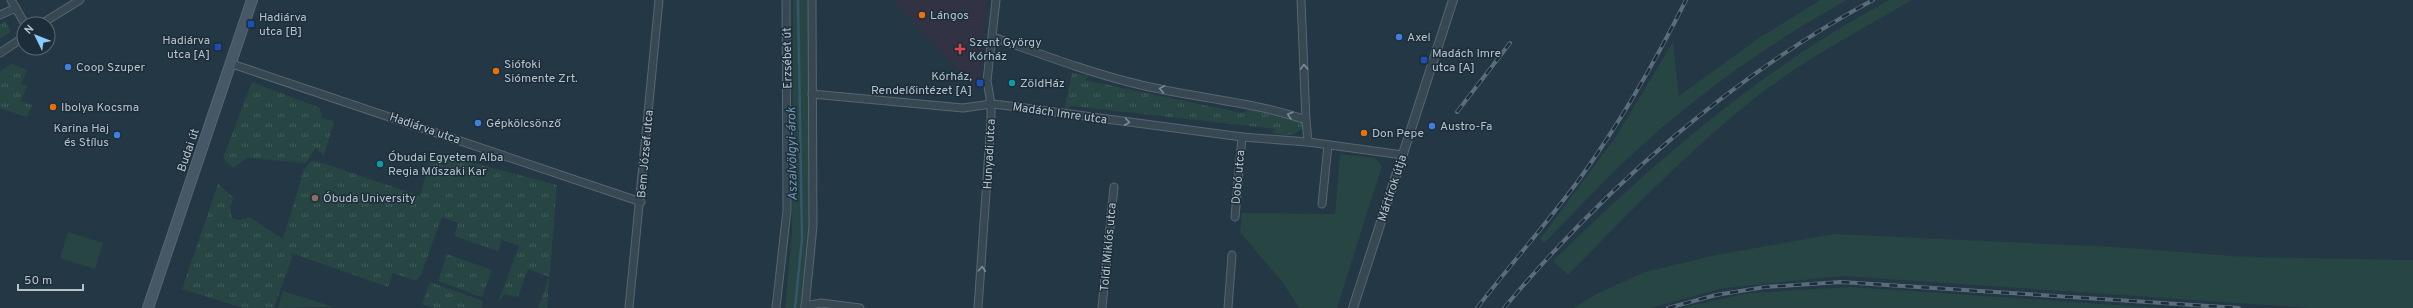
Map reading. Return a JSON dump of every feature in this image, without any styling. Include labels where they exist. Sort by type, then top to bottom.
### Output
[{"type":"main road","name":"Budai út","points":[[148,308],[232,64],[252,0]]},
{"type":"street","points":[[11,0],[20,16]]},
{"type":"street","points":[[54,16],[80,0]]},
{"type":"street","name":"Bem József utca","points":[[629,308],[641,202],[659,0]]},
{"type":"street","name":"Erzsébet út","points":[[776,308],[787,210],[786,0]]},
{"type":"street","name":"Erzsébet út","points":[[805,307],[813,226],[812,0]]},
{"type":"street","name":"Hunyadi utca","points":[[978,308],[991,104],[987,81],[996,0]]},
{"type":"street","points":[[1301,0],[1308,142]]},
{"type":"street","name":"Mártírok útja","points":[[1353,308],[1453,0]]},
{"type":"street","points":[[0,15],[16,8]]},
{"type":"street","points":[[993,37],[1063,62],[1138,84],[1253,105],[1306,120]]},
{"type":"street","points":[[0,53],[16,42]]},
{"type":"street","name":"Hadiárva utca","points":[[232,64],[641,202]]},
{"type":"street","name":"Madách Imre utca","points":[[812,94],[963,108],[991,104],[1242,137],[1308,142],[1403,155]]},
{"type":"street","name":"Dobó utca","points":[[1235,217],[1242,137]]},
{"type":"street","points":[[1322,204],[1328,145]]},
{"type":"street","name":"Toldi Miklós utca","points":[[1102,308],[1114,187]]},
{"type":"street","points":[[1228,308],[1232,255]]},
{"type":"street","points":[[805,307],[821,303],[860,308]]},
{"type":"shaded area","name":"Szent György Kórház","points":[[893,0],[987,0],[979,86],[973,86]]},
{"type":"green space","points":[[793,0],[809,0],[812,229],[804,308],[785,308],[792,232]]},
{"type":"green space","points":[[1820,0],[1847,0],[1788,35],[1703,94],[1625,161],[1544,243],[1540,239],[1615,138],[1673,42],[1679,96],[1759,38]]},
{"type":"green space","points":[[1889,0],[1912,0],[1812,58],[1755,98],[1682,162],[1568,275],[1553,261],[1671,152],[1712,118],[1797,55]]},
{"type":"green space","points":[[5,21],[11,32],[0,39],[0,24]]},
{"type":"green space","points":[[12,64],[27,70],[21,84],[27,86],[21,101],[32,105],[27,117],[0,108],[0,71]]},
{"type":"green space","points":[[1072,73],[1089,76],[1085,80],[1241,113],[1257,108],[1272,109],[1302,119],[1304,126],[1301,130],[1294,134],[1286,135],[1272,133],[1276,129],[1072,106],[1064,110]]},
{"type":"green space","points":[[252,82],[320,108],[322,118],[334,121],[324,156],[316,148],[306,163],[247,158],[233,168],[223,158]]},
{"type":"green space","points":[[432,152],[557,185],[547,308],[538,308],[549,277],[528,269],[518,297],[505,294],[498,303],[519,246],[502,240],[498,251],[454,236],[458,223],[442,217],[421,275],[416,281],[393,273],[388,287],[291,253],[292,258],[274,308],[243,308],[182,289],[218,184],[234,198],[230,207],[232,218],[240,220],[250,217],[283,239],[304,169],[313,160],[420,196]]},
{"type":"green space","points":[[1340,154],[1375,158],[1382,166],[1337,308],[1299,308],[1283,283],[1240,232],[1242,213],[1335,214]]},
{"type":"green space","points":[[68,232],[103,243],[95,269],[60,258]]},
{"type":"green space","points":[[1835,234],[2114,247],[2246,257],[2413,260],[2413,308],[2309,308],[1843,276],[1724,288],[1650,308],[1574,308],[1596,294],[1645,272],[1716,255]]},
{"type":"green space","points":[[447,254],[492,270],[482,297],[438,281]]},
{"type":"green space","points":[[430,282],[483,301],[481,308],[433,308],[422,304]]},
{"type":"green space","points":[[1851,287],[2163,308],[1681,308],[1749,293]]},
{"type":"green space","points":[[283,291],[334,307],[278,308]]},
{"type":"waterway","name":"Aszalvölgyi-árok","points":[[795,308],[802,239],[798,0]]},
{"type":"railway","points":[[1477,308],[1556,210],[1596,156],[1637,91],[1686,0]]},
{"type":"railway","points":[[1504,308],[1585,219],[1674,136],[1721,98],[1770,63],[1821,30],[1873,0]]},
{"type":"railway","points":[[1457,112],[1510,43]]},
{"type":"railway","points":[[1668,308],[1716,295],[1765,287],[1841,282],[2239,308]]},
{"type":"place","name":"Lángos","points":[[922,15]]},
{"type":"place","name":"Hadiárva utca [B]","points":[[251,24]]},
{"type":"place","name":"Axel","points":[[1399,37]]},
{"type":"place","name":"Hadiárva utca [A]","points":[[218,47]]},
{"type":"place","name":"Szent György Kórház","points":[[960,49]]},
{"type":"place","name":"Madách Imre utca [A]","points":[[1424,60]]},
{"type":"place","name":"Coop Szuper","points":[[68,67]]},
{"type":"place","name":"Siófoki Siómente Zrt.","points":[[496,71]]},
{"type":"place","name":"Kórház, Rendelőintézet [A]","points":[[980,83]]},
{"type":"place","name":"ZöldHáz","points":[[1012,83]]},
{"type":"place","name":"Ibolya Kocsma","points":[[53,107]]},
{"type":"place","name":"Gépkölcsönző","points":[[478,123]]},
{"type":"place","name":"Austro-Fa","points":[[1432,126]]},
{"type":"place","name":"Don Pepe","points":[[1364,133]]},
{"type":"place","name":"Karina Haj és Stílus","points":[[117,135]]},
{"type":"place","name":"Óbudai Egyetem Alba Regia Műszaki Kar","points":[[380,164]]},
{"type":"place","name":"Óbuda University","points":[[315,198]]}]
